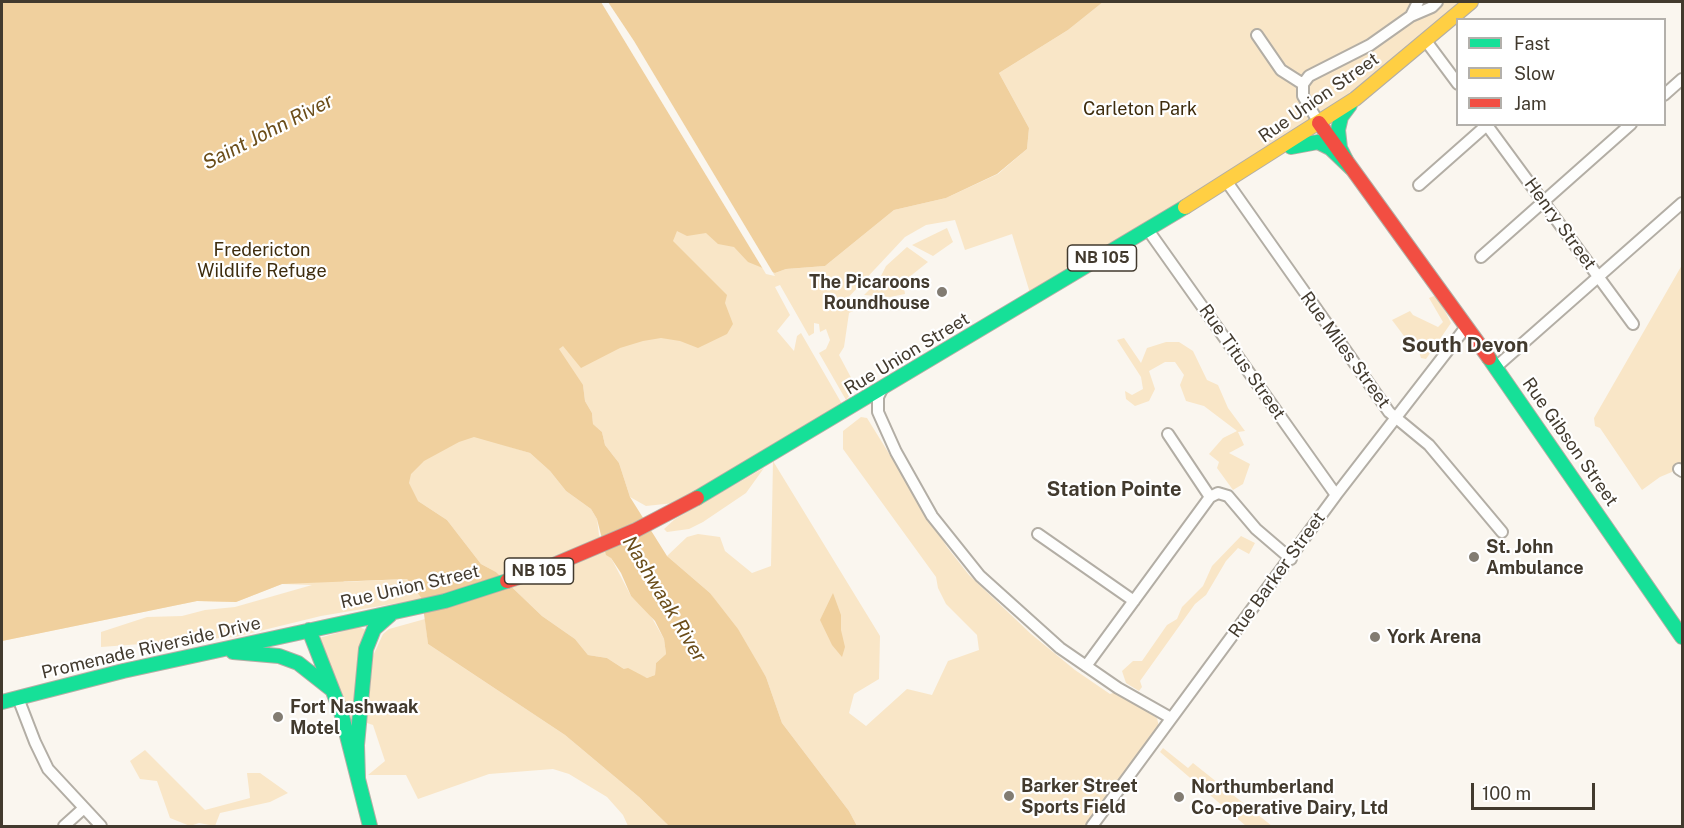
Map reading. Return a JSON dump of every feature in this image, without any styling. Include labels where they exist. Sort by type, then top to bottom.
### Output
[{"type":"main road","name":"Rue Union Street","points":[[309,630],[393,614],[544,569],[594,549],[678,510],[849,410],[1277,150],[1355,99],[1471,2]]},
{"type":"main road","points":[[1351,168],[1341,148],[1338,130],[1345,110],[1355,99]]},
{"type":"main road","name":"Rue Gibson Street","points":[[1319,123],[1678,621],[1683,637]]},
{"type":"main road","points":[[1277,150],[1318,142],[1330,148],[1351,168]]},
{"type":"main road","points":[[358,778],[357,745],[366,649],[374,629],[393,614]]},
{"type":"main road","points":[[309,630],[341,712],[370,826]]},
{"type":"main road","name":"Promenade Riverside Drive","points":[[2,702],[309,630]]},
{"type":"main road","points":[[216,651],[279,656],[298,663],[331,689]]},
{"type":"street","points":[[1411,16],[1418,2]]},
{"type":"street","points":[[1319,123],[1306,104],[1303,84],[1309,76],[1370,45],[1411,16],[1432,8],[1437,2]]},
{"type":"street","points":[[1257,35],[1281,70],[1303,84]]},
{"type":"street","points":[[1426,41],[1456,81]]},
{"type":"street","points":[[1666,94],[1683,79]]},
{"type":"street","points":[[1419,185],[1486,126]]},
{"type":"street","name":"Henry Street","points":[[1488,126],[1634,324]]},
{"type":"street","points":[[1481,257],[1629,126]]},
{"type":"street","name":"Rue Miles Street","points":[[1227,182],[1395,417],[1429,446],[1502,532]]},
{"type":"street","points":[[1496,367],[1683,203]]},
{"type":"street","name":"Rue Titus Street","points":[[1148,230],[1336,495]]},
{"type":"street","name":"Rue Barker Street","points":[[1092,826],[1336,495],[1466,327]]},
{"type":"street","points":[[883,389],[877,405],[880,420],[916,490],[980,576],[1030,622],[1086,666],[1171,718]]},
{"type":"street","points":[[849,410],[861,408],[880,420]]},
{"type":"street","points":[[1168,434],[1210,497]]},
{"type":"street","points":[[1086,666],[1210,497],[1218,493],[1228,496],[1256,529],[1291,559]]},
{"type":"street","points":[[1038,534],[1134,601]]},
{"type":"street","points":[[18,698],[34,742],[48,769],[101,826]]},
{"type":"street","points":[[64,826],[84,808]]},
{"type":"green space","name":"Fredericton Wildlife Refuge","points":[[2,2],[601,2],[712,184],[775,273],[786,269],[825,266],[894,210],[946,198],[998,174],[1027,149],[1029,128],[999,73],[1068,30],[1103,2],[1471,2],[1355,99],[1030,293],[1012,234],[965,250],[955,220],[926,225],[905,237],[845,301],[858,300],[860,302],[855,310],[849,313],[844,347],[839,355],[856,387],[846,400],[819,353],[826,349],[830,340],[826,329],[820,332],[819,324],[814,323],[814,333],[809,336],[780,285],[775,287],[790,315],[777,331],[794,351],[797,336],[801,333],[842,404],[674,503],[646,506],[630,497],[619,463],[605,445],[602,432],[593,424],[592,413],[585,401],[583,385],[475,436],[530,453],[550,471],[566,491],[591,509],[597,519],[599,535],[631,596],[648,611],[664,639],[666,654],[656,663],[655,675],[647,678],[624,669],[607,658],[588,655],[575,639],[542,616],[496,572],[481,564],[447,520],[418,501],[343,582],[407,579],[422,599],[321,616],[235,637],[101,647],[101,632],[147,617],[182,616],[205,610],[235,607],[312,585],[282,584],[236,602],[197,601],[2,641]]},
{"type":"green space","points":[[947,228],[953,242],[933,256],[912,245]]},
{"type":"green space","points":[[907,247],[928,262],[903,282],[905,294],[890,297],[864,295],[879,280],[886,266]]},
{"type":"green space","points":[[1682,265],[1682,471],[1679,469],[1660,477],[1642,490],[1600,428],[1595,426],[1594,418]]},
{"type":"green space","points":[[1434,296],[1439,299],[1451,323],[1426,359],[1421,358],[1417,346],[1410,344],[1392,320],[1410,311],[1413,315],[1438,327],[1443,322],[1429,298]]},
{"type":"green space","points":[[1124,338],[1141,363],[1147,348],[1166,342],[1179,342],[1193,351],[1207,380],[1218,385],[1228,408],[1245,431],[1238,432],[1244,445],[1229,453],[1250,464],[1243,484],[1233,490],[1217,468],[1219,462],[1209,454],[1223,438],[1237,431],[1204,406],[1186,401],[1180,385],[1184,375],[1175,362],[1165,362],[1149,371],[1155,389],[1149,401],[1135,406],[1126,399],[1125,391],[1132,395],[1143,389],[1141,377],[1117,340]]},
{"type":"green space","points":[[861,417],[867,418],[947,547],[969,575],[1031,634],[1075,670],[1110,694],[1116,692],[1157,718],[1159,727],[1152,738],[1085,826],[857,826],[849,811],[782,723],[766,677],[710,593],[667,556],[687,537],[698,534],[720,537],[725,551],[752,573],[771,566],[773,461],[880,636],[879,679],[854,694],[849,713],[866,726],[907,689],[932,695],[948,661],[979,650],[977,635],[946,604],[938,588],[936,577],[843,449],[843,431]]},
{"type":"green space","points":[[764,468],[746,493],[703,522],[689,529],[667,532],[664,529],[675,519]]},
{"type":"green space","points":[[1241,536],[1255,543],[1249,554],[1238,548],[1226,561],[1206,595],[1195,604],[1140,681],[1142,687],[1139,691],[1126,683],[1122,671],[1133,661],[1142,661],[1167,625],[1177,619],[1182,607],[1203,586],[1212,566]]},
{"type":"green space","points":[[425,619],[428,644],[565,735],[639,797],[669,826],[628,826],[623,815],[607,797],[569,774],[553,769],[489,774],[418,799],[406,775],[368,775],[385,761],[373,725],[367,723],[373,656],[383,634],[389,629]]},
{"type":"green space","points":[[359,627],[366,630],[352,727],[319,638]]},
{"type":"green space","points":[[1163,748],[1188,768],[1193,763],[1272,826],[1246,826],[1160,752]]},
{"type":"green space","points":[[145,750],[205,810],[250,798],[247,773],[260,773],[288,793],[270,802],[220,813],[215,826],[199,823],[190,826],[170,818],[157,781],[140,779],[130,761]]},
{"type":"water","name":"Fredericton Wildlife Refuge","points":[[2,2],[1103,2],[1068,30],[999,73],[1029,128],[1027,149],[997,174],[946,198],[894,210],[825,266],[786,269],[775,273],[748,262],[734,247],[718,244],[706,233],[687,236],[677,231],[673,241],[727,295],[725,303],[733,324],[727,334],[698,348],[680,341],[661,338],[643,341],[620,348],[581,368],[563,346],[559,349],[583,385],[585,401],[592,413],[593,424],[602,432],[605,445],[619,463],[630,497],[667,556],[710,593],[738,629],[766,677],[782,723],[849,811],[857,826],[669,826],[639,797],[565,735],[428,644],[422,599],[407,579],[282,584],[236,602],[197,601],[2,641]],"holes":[[[474,437],[530,453],[550,471],[566,491],[591,509],[597,519],[606,555],[611,558],[621,573],[631,596],[655,621],[664,639],[666,654],[656,663],[655,675],[647,678],[628,668],[624,669],[607,658],[588,655],[575,639],[542,616],[496,572],[481,564],[447,520],[418,501],[409,483],[411,474],[424,461],[459,442]]]},
{"type":"water","points":[[833,593],[841,615],[841,630],[845,647],[842,657],[832,645],[820,620]]},
{"type":"pier","points":[[601,2],[608,2],[634,41],[775,276],[766,274]]},
{"type":"traffic: fast","points":[[1346,160],[1340,148],[1338,130],[1341,117],[1350,105]]},
{"type":"traffic: fast","points":[[1291,147],[1318,142],[1330,148],[1351,168]]},
{"type":"traffic: fast","points":[[697,498],[1185,207]]},
{"type":"traffic: fast","points":[[1489,358],[1682,637]]},
{"type":"traffic: fast","points":[[2,702],[123,671],[445,601],[507,581]]},
{"type":"traffic: fast","points":[[358,778],[357,745],[366,649],[374,629],[390,615]]},
{"type":"traffic: fast","points":[[309,630],[341,712],[370,826]]},
{"type":"traffic: fast","points":[[233,652],[279,656],[298,663],[331,689]]},
{"type":"traffic: slow","points":[[1185,207],[1355,99],[1471,2]]},
{"type":"traffic: jam","points":[[1319,123],[1489,358]]},
{"type":"traffic: jam","points":[[507,581],[544,569],[636,530],[697,498]]},
{"type":"place","name":"The Picaroons Roundhouse","points":[[942,292]]},
{"type":"place","name":"St. John Ambulance","points":[[1474,557]]},
{"type":"place","name":"York Arena","points":[[1375,637]]},
{"type":"place","name":"Fort Nashwaak Motel","points":[[278,717]]},
{"type":"place","name":"Barker Street Sports Field","points":[[1009,796]]},
{"type":"place","name":"Northumberland Co-operative Dairy, Ltd","points":[[1179,797]]},
{"type":"district","name":"South Devon","points":[[1465,346]]},
{"type":"district","name":"Station Pointe","points":[[1114,490]]},
{"type":"park label","name":"Carleton Park","points":[[1140,109]]},
{"type":"water label","name":"Saint John River","points":[[268,132]]},
{"type":"water label","name":"Nashwaak River","points":[[664,599]]}]
